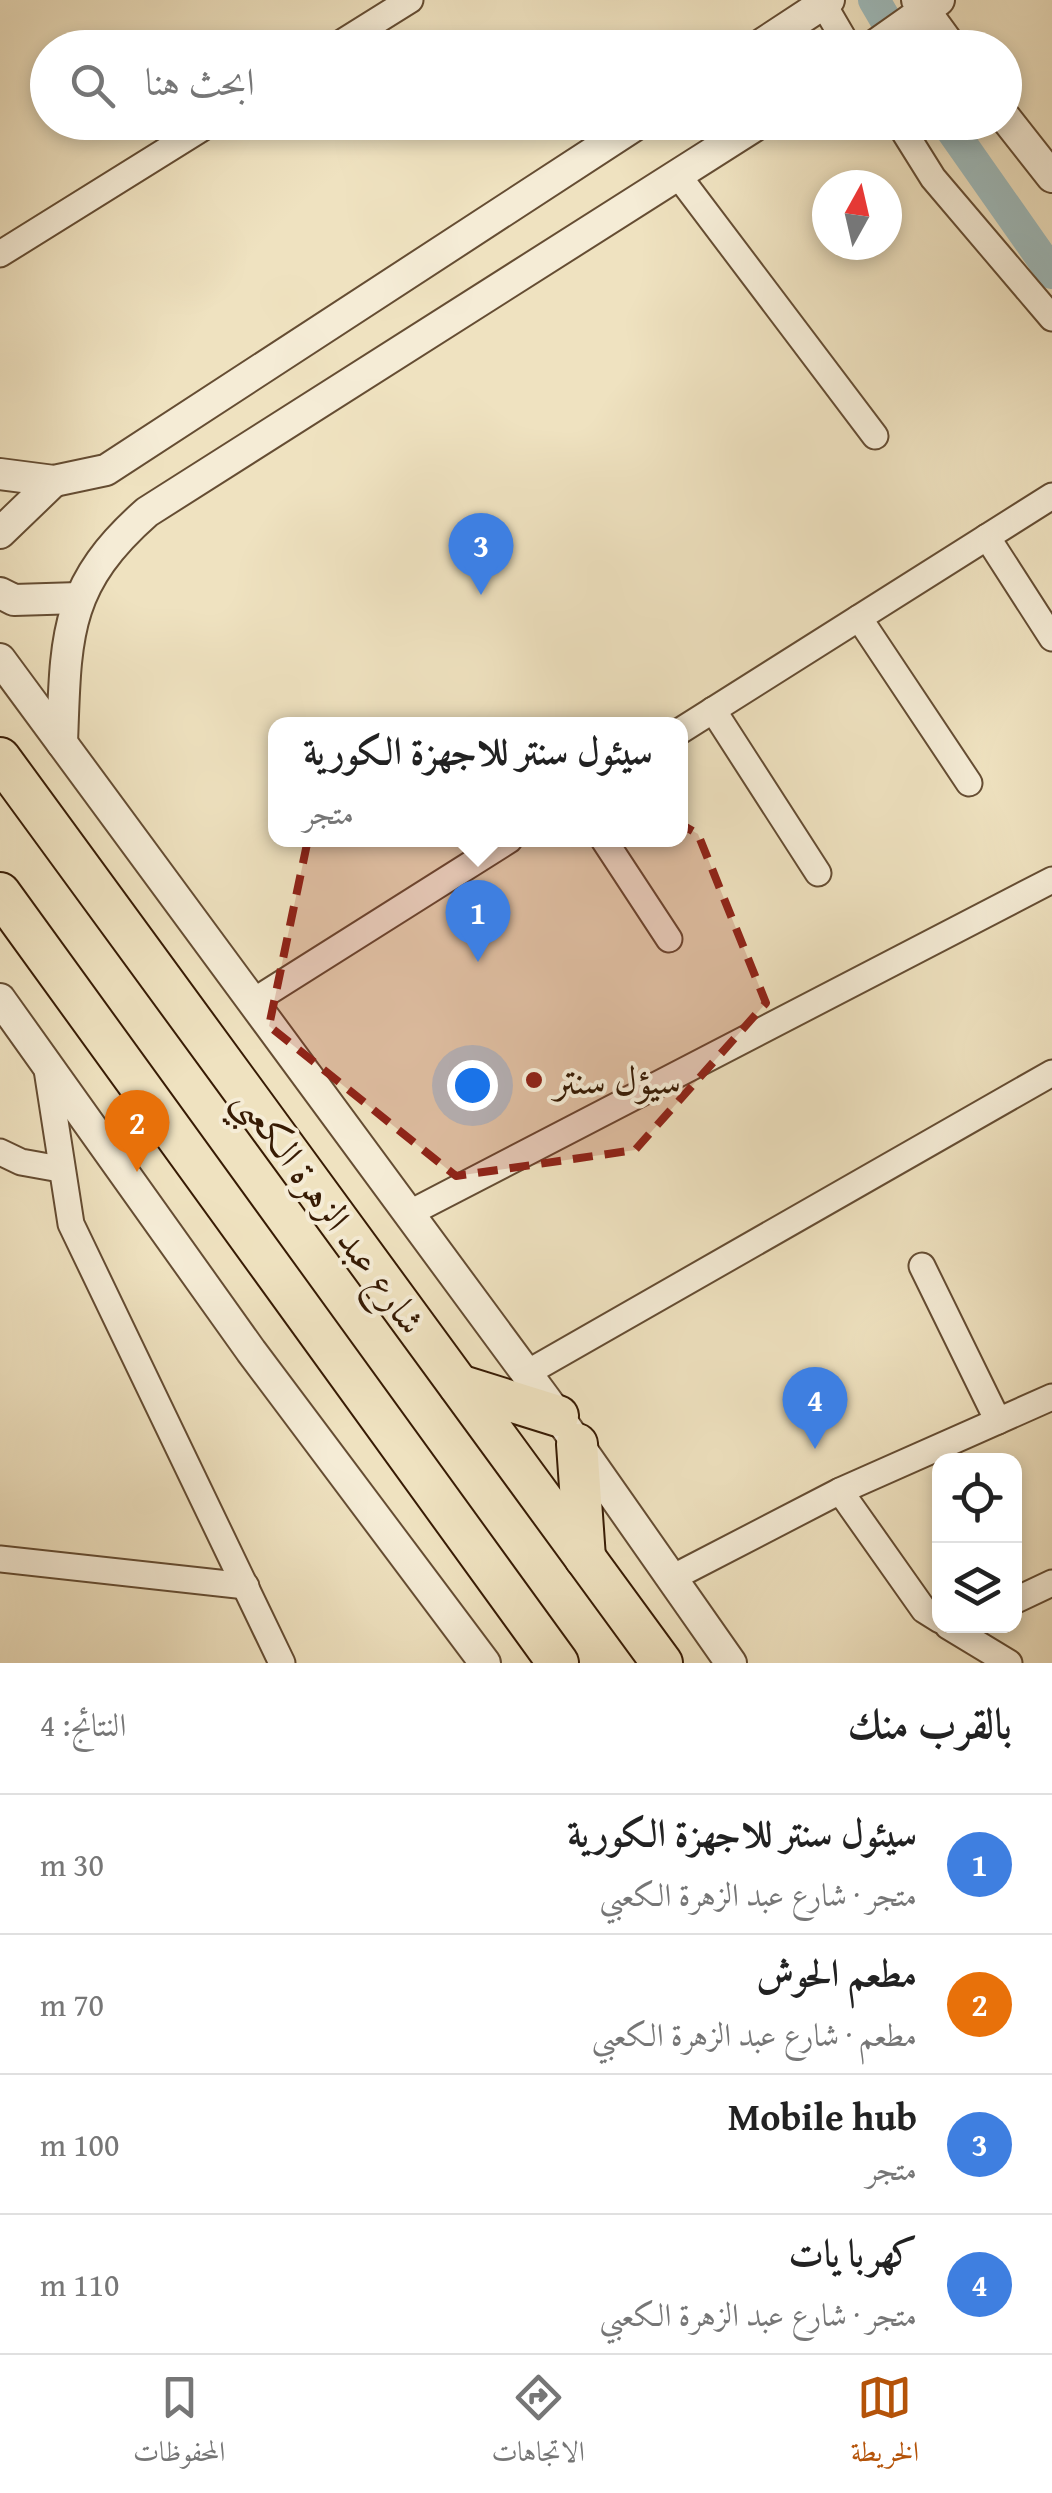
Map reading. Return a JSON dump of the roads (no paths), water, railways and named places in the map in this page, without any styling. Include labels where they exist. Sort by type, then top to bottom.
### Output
[{"type":"main road","name":"شارع عبد الزهرة الكعبي","points":[[0,758],[662,1663]]},
{"type":"main road","points":[[0,893],[558,1663]]},
{"type":"main road","points":[[459,1385],[568,1430],[585,1558]]},
{"type":"street","points":[[362,30],[410,0]]},
{"type":"street","points":[[782,30],[824,1],[839,30]]},
{"type":"street","points":[[894,30],[926,3],[942,30]]},
{"type":"street","points":[[1022,139],[1052,178]]},
{"type":"street","points":[[0,254],[183,140]]},
{"type":"street","points":[[0,474],[54,482],[106,470],[612,140]]},
{"type":"street","points":[[62,743],[64,676],[79,598],[96,563],[147,512],[736,140]]},
{"type":"street","points":[[909,140],[933,178],[1052,318]]},
{"type":"street","points":[[680,178],[875,436]]},
{"type":"street","points":[[0,532],[54,482]]},
{"type":"street","points":[[688,726],[1052,496]]},
{"type":"street","points":[[987,538],[1052,638]]},
{"type":"street","points":[[0,593],[14,600],[79,598]]},
{"type":"street","points":[[859,618],[969,783]]},
{"type":"street","points":[[0,658],[527,1373],[731,1663]]},
{"type":"street","points":[[713,710],[818,873]]},
{"type":"street","points":[[254,1001],[497,847]]},
{"type":"street","points":[[609,847],[669,939]]},
{"type":"street","points":[[408,1214],[1052,880]]},
{"type":"street","points":[[0,998],[251,1351],[485,1663]]},
{"type":"street","points":[[46,1063],[60,1169],[72,1224],[282,1663]]},
{"type":"street","points":[[527,1373],[1052,1073]]},
{"type":"street","points":[[0,1152],[20,1162],[60,1169]]},
{"type":"street","points":[[922,1266],[998,1420]]},
{"type":"street","points":[[670,1580],[840,1491],[1052,1397]]},
{"type":"street","points":[[840,1491],[924,1610],[932,1615]]},
{"type":"street","points":[[0,1559],[246,1586]]},
{"type":"street","points":[[1022,1597],[1052,1583]]},
{"type":"street","points":[[960,1633],[1009,1663]]},
{"type":"waterway","points":[[874,0],[892,30]]},
{"type":"waterway","points":[[959,140],[1052,273]]},
{"type":"place","name":"Mobile hub","points":[[481,595]]},
{"type":"place","name":"سيئول سنتر للاجهزة الكورية","points":[[478,962]]},
{"type":"place","name":"سيؤل سنتر","points":[[534,1080]]},
{"type":"place","name":"مطعم الحوش","points":[[137,1172]]},
{"type":"place","name":"كهربا يات","points":[[815,1449]]}]
